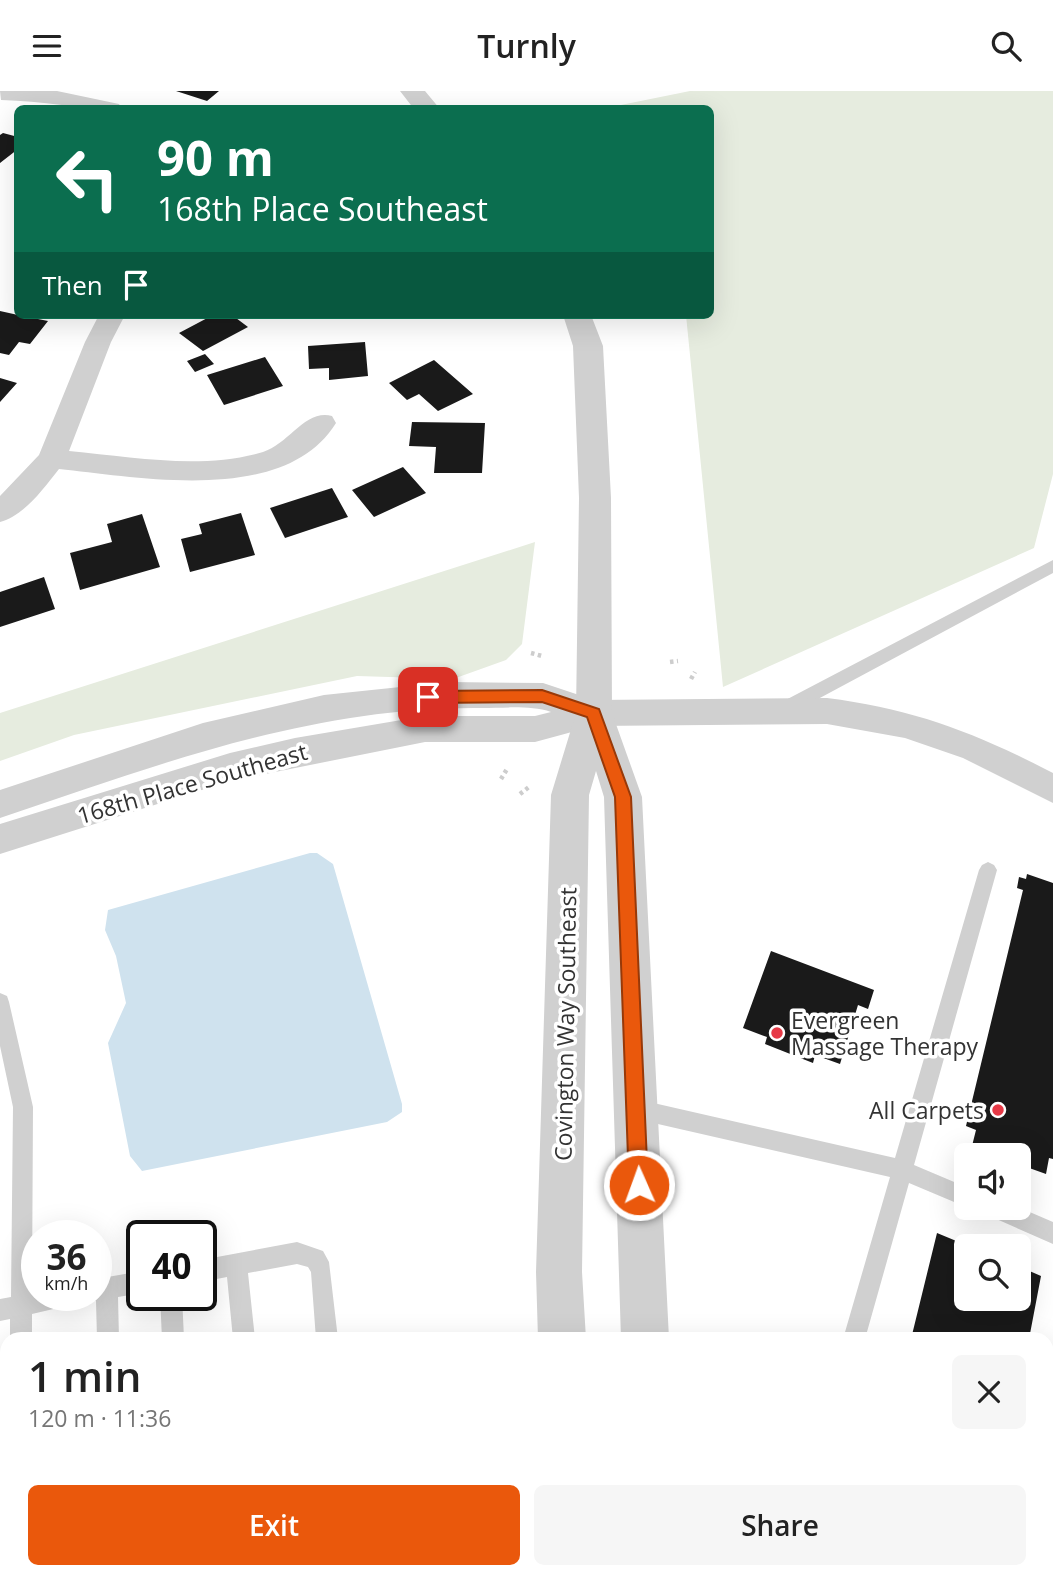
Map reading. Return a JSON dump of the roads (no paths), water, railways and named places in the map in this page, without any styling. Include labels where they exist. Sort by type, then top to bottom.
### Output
[{"type":"street","points":[[412,91],[424,105]]},
{"type":"street","points":[[1,93],[45,95],[92,105]]},
{"type":"street","points":[[0,512],[25,491],[52,459],[109,319]]},
{"type":"street","name":"Covington Way Southeast","points":[[562,1332],[559,1272],[570,795],[594,713],[595,498],[589,346],[579,319]]},
{"type":"street","points":[[52,459],[204,470],[271,460],[298,445],[322,423]]},
{"type":"street","name":"168th Place Southeast","points":[[0,804],[203,736],[324,708],[448,695],[542,696],[594,713]]},
{"type":"street","name":"168th Place Southeast","points":[[0,839],[230,767],[295,751],[425,729],[535,729],[594,713],[827,711],[905,725],[975,748],[1053,789]]},
{"type":"street","name":"Covington Way Southeast","points":[[594,713],[623,797],[645,1332]]},
{"type":"street","points":[[559,1272],[574,1332]]},
{"type":"lane","points":[[779,712],[1053,566]]},
{"type":"lane","points":[[856,1332],[988,870]]},
{"type":"lane","points":[[0,1002],[23,1107],[22,1220]]},
{"type":"lane","points":[[635,1109],[902,1170],[954,1192]]},
{"type":"lane","points":[[1022,1220],[1053,1233]]},
{"type":"lane","points":[[217,1268],[297,1253],[315,1259],[321,1270],[326,1332]]},
{"type":"lane","points":[[237,1265],[243,1332]]},
{"type":"lane","points":[[0,1310],[21,1304]]},
{"type":"lane","points":[[21,1332],[22,1311]]},
{"type":"lane","points":[[105,1311],[107,1332]]},
{"type":"lane","points":[[172,1311],[173,1332]]},
{"type":"water","points":[[317,853],[333,864],[402,1104],[402,1112],[387,1122],[142,1171],[130,1156],[108,1043],[126,1003],[116,956],[105,930],[108,910]]},
{"type":"place","name":"Evergreen Massage Therapy","points":[[777,1033]]},
{"type":"place","name":"All Carpets","points":[[998,1110]]}]
